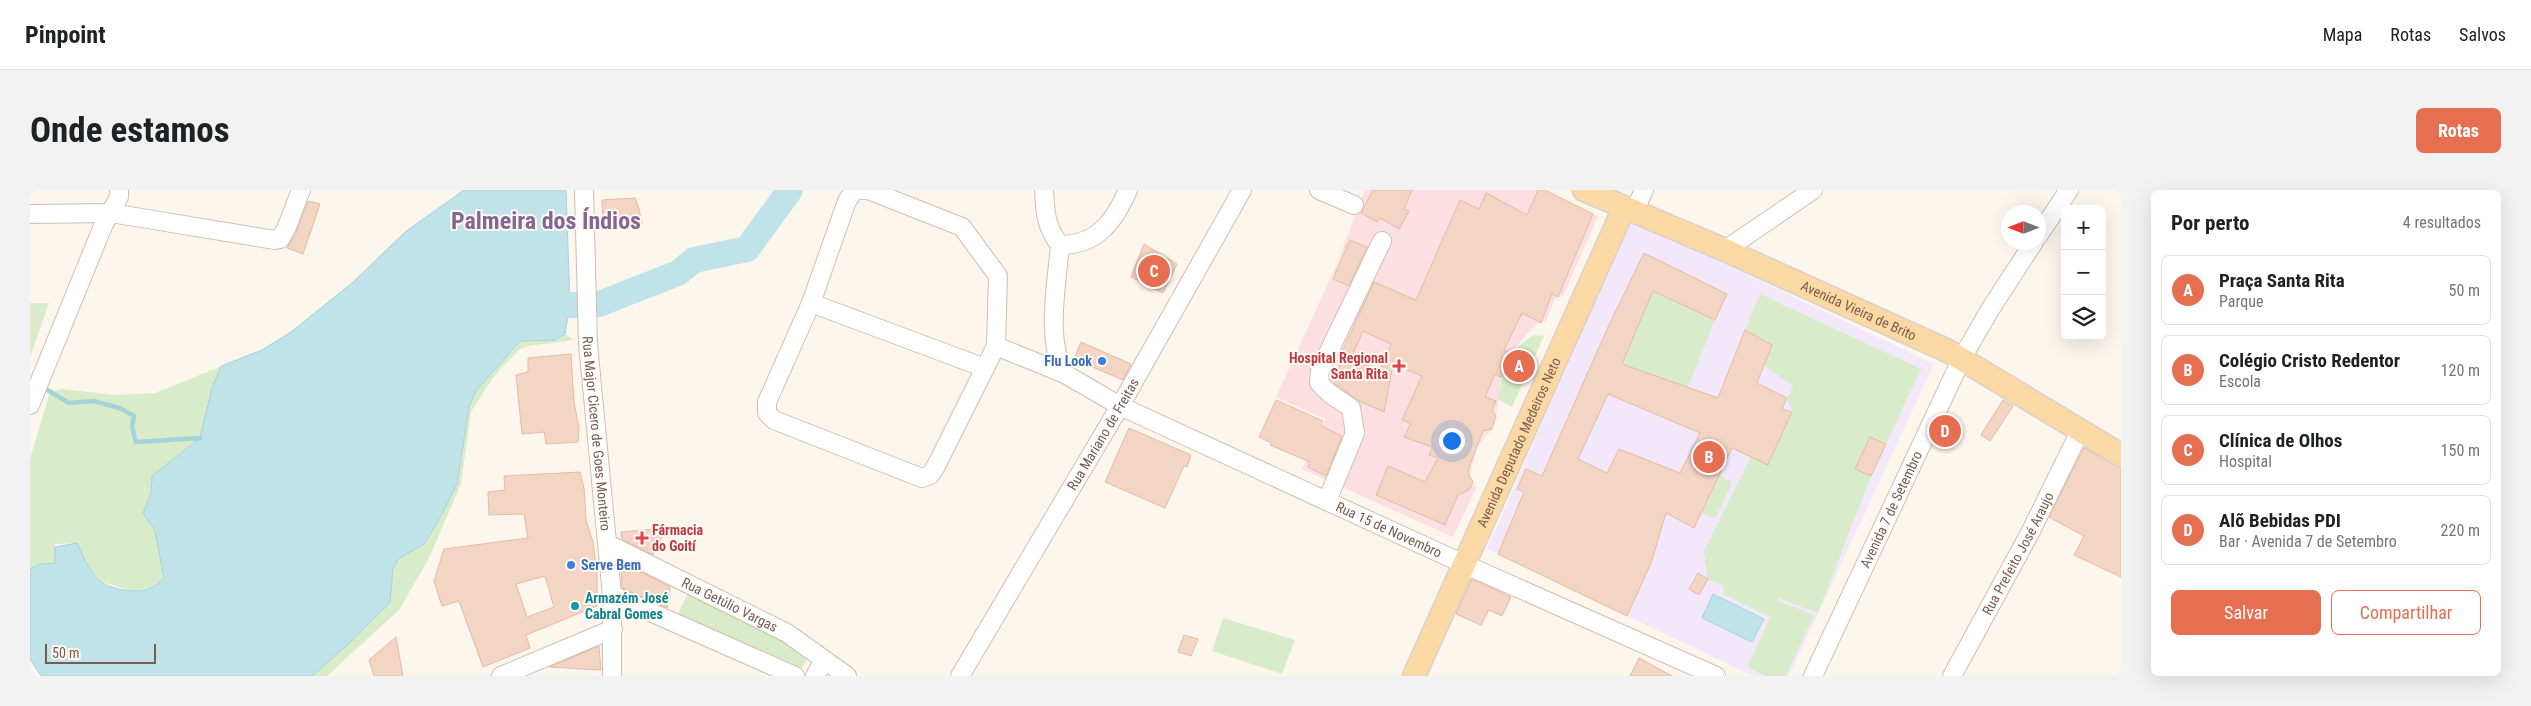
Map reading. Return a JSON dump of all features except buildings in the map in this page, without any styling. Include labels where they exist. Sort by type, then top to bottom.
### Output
[{"type":"main road","name":"Avenida Vieira de Brito","points":[[1596,192],[1629,210],[1725,250],[1962,358],[2121,456]]},
{"type":"main road","name":"Avenida Deputado Medeiros Neto","points":[[1414,676],[1629,210]]},
{"type":"street","points":[[30,214],[111,213],[275,240],[280,238],[286,229],[301,190]]},
{"type":"street","name":"Rua Major Cicero de Goes Monteiro","points":[[584,190],[586,304],[612,596],[612,676]]},
{"type":"street","points":[[855,190],[868,190],[962,227],[998,276],[996,346],[930,475],[922,478],[774,420],[767,414],[767,402],[811,303],[847,201],[855,190]]},
{"type":"street","points":[[1044,190],[1045,213],[1048,226],[1060,245],[1054,334],[1059,364],[1065,374]]},
{"type":"street","points":[[1060,245],[1078,245],[1092,238],[1119,210],[1128,190]]},
{"type":"street","name":"Rua Mariano de Freitas","points":[[960,676],[1120,406],[1242,190]]},
{"type":"street","points":[[1319,190],[1354,205]]},
{"type":"street","points":[[1629,210],[1644,190]]},
{"type":"street","points":[[1725,250],[1813,190]]},
{"type":"street","points":[[2046,224],[2069,190]]},
{"type":"street","points":[[35,391],[103,226],[120,192]]},
{"type":"street","points":[[1327,501],[1355,434],[1351,408],[1329,393],[1319,383],[1320,370],[1382,241]]},
{"type":"street","name":"Avenida 7 de Setembro","points":[[1813,676],[1962,358],[1991,308],[2029,250]]},
{"type":"street","points":[[811,303],[985,368]]},
{"type":"street","name":"Rua 15 de Novembro","points":[[996,346],[1065,374],[1120,406],[1466,565],[1716,676]]},
{"type":"street","name":"Rua Prefeito José Araujo","points":[[1952,676],[2031,530],[2080,431]]},
{"type":"street","name":"Rua Getúlio Vargas","points":[[608,544],[787,633],[847,676]]},
{"type":"street","points":[[612,596],[795,676]]},
{"type":"street","points":[[501,676],[613,629]]},
{"type":"street","points":[[815,676],[824,660]]},
{"type":"shaded area","name":"Hospital Regional Santa Rita","points":[[1365,190],[1542,190],[1598,216],[1563,296],[1555,298],[1546,321],[1534,325],[1511,354],[1501,377],[1496,416],[1492,429],[1477,447],[1469,478],[1476,488],[1453,537],[1302,469],[1325,419],[1276,397],[1337,264]]},
{"type":"shaded area","points":[[1631,219],[1934,364],[1789,676],[1753,676],[1487,549]]},
{"type":"green space","points":[[1653,291],[1715,320],[1688,387],[1622,364]]},
{"type":"green space","points":[[1760,294],[1921,369],[1886,444],[1870,437],[1855,469],[1871,476],[1818,613],[1778,598],[1778,601],[1814,615],[1786,676],[1765,676],[1748,667],[1770,617],[1723,594],[1724,586],[1707,579],[1704,551],[1751,457],[1769,465],[1792,412],[1787,398],[1793,386],[1764,365],[1772,345],[1745,330]]},
{"type":"green space","points":[[30,303],[49,303],[30,357]]},
{"type":"green space","points":[[565,334],[574,340],[528,346],[519,350],[500,369],[471,412],[461,484],[428,560],[399,610],[327,676],[312,676],[362,632],[390,604],[393,569],[398,559],[424,544],[438,522],[457,484],[469,407],[476,391],[520,341],[555,340]]},
{"type":"green space","points":[[1534,335],[1544,336],[1512,407],[1498,399],[1502,379],[1508,362],[1518,347]]},
{"type":"green space","points":[[221,366],[212,388],[200,438],[152,476],[151,493],[143,513],[155,531],[164,578],[151,588],[131,591],[100,581],[87,564],[77,543],[55,544],[55,563],[40,564],[30,569],[30,459],[50,392],[62,389],[115,395],[156,393]]},
{"type":"green space","points":[[1719,475],[1732,482],[1715,519],[1702,512]]},
{"type":"green space","points":[[690,589],[811,654],[802,668],[678,614]]},
{"type":"green space","points":[[1223,618],[1295,640],[1282,674],[1212,651]]},
{"type":"water","points":[[464,190],[566,190],[570,305],[565,334],[555,340],[520,341],[476,391],[469,407],[457,484],[438,522],[424,544],[398,559],[393,569],[390,603],[353,640],[312,676],[41,676],[30,659],[30,569],[40,564],[55,563],[55,547],[77,543],[92,572],[99,580],[117,589],[145,590],[153,587],[164,578],[155,531],[143,513],[151,493],[152,476],[200,438],[212,388],[221,366],[262,350],[291,332],[352,283],[405,232]]},
{"type":"water","points":[[1713,594],[1764,619],[1752,642],[1702,618]]},
{"type":"waterway","points":[[570,305],[599,304],[678,273],[694,260],[747,249],[790,190]]},
{"type":"waterway","points":[[41,386],[69,403],[94,401],[119,408],[134,416],[132,427],[136,442],[200,438]]},
{"type":"place","name":"Clínica de Olhos","points":[[1154,271]]},
{"type":"place","name":"Flu Look","points":[[1102,361]]},
{"type":"place","name":"Hospital Regional Santa Rita","points":[[1399,366]]},
{"type":"place","name":"Praça Santa Rita","points":[[1519,366]]},
{"type":"place","name":"Alõ Bebidas PDI","points":[[1945,431]]},
{"type":"place","name":"Colégio Cristo Redentor","points":[[1709,457]]},
{"type":"place","name":"Fármacia do Goití","points":[[642,538]]},
{"type":"place","name":"Serve Bem","points":[[571,565]]},
{"type":"place","name":"Armazém José Cabral Gomes","points":[[575,606]]},
{"type":"district","name":"Palmeira dos Índios","points":[[546,221]]}]
